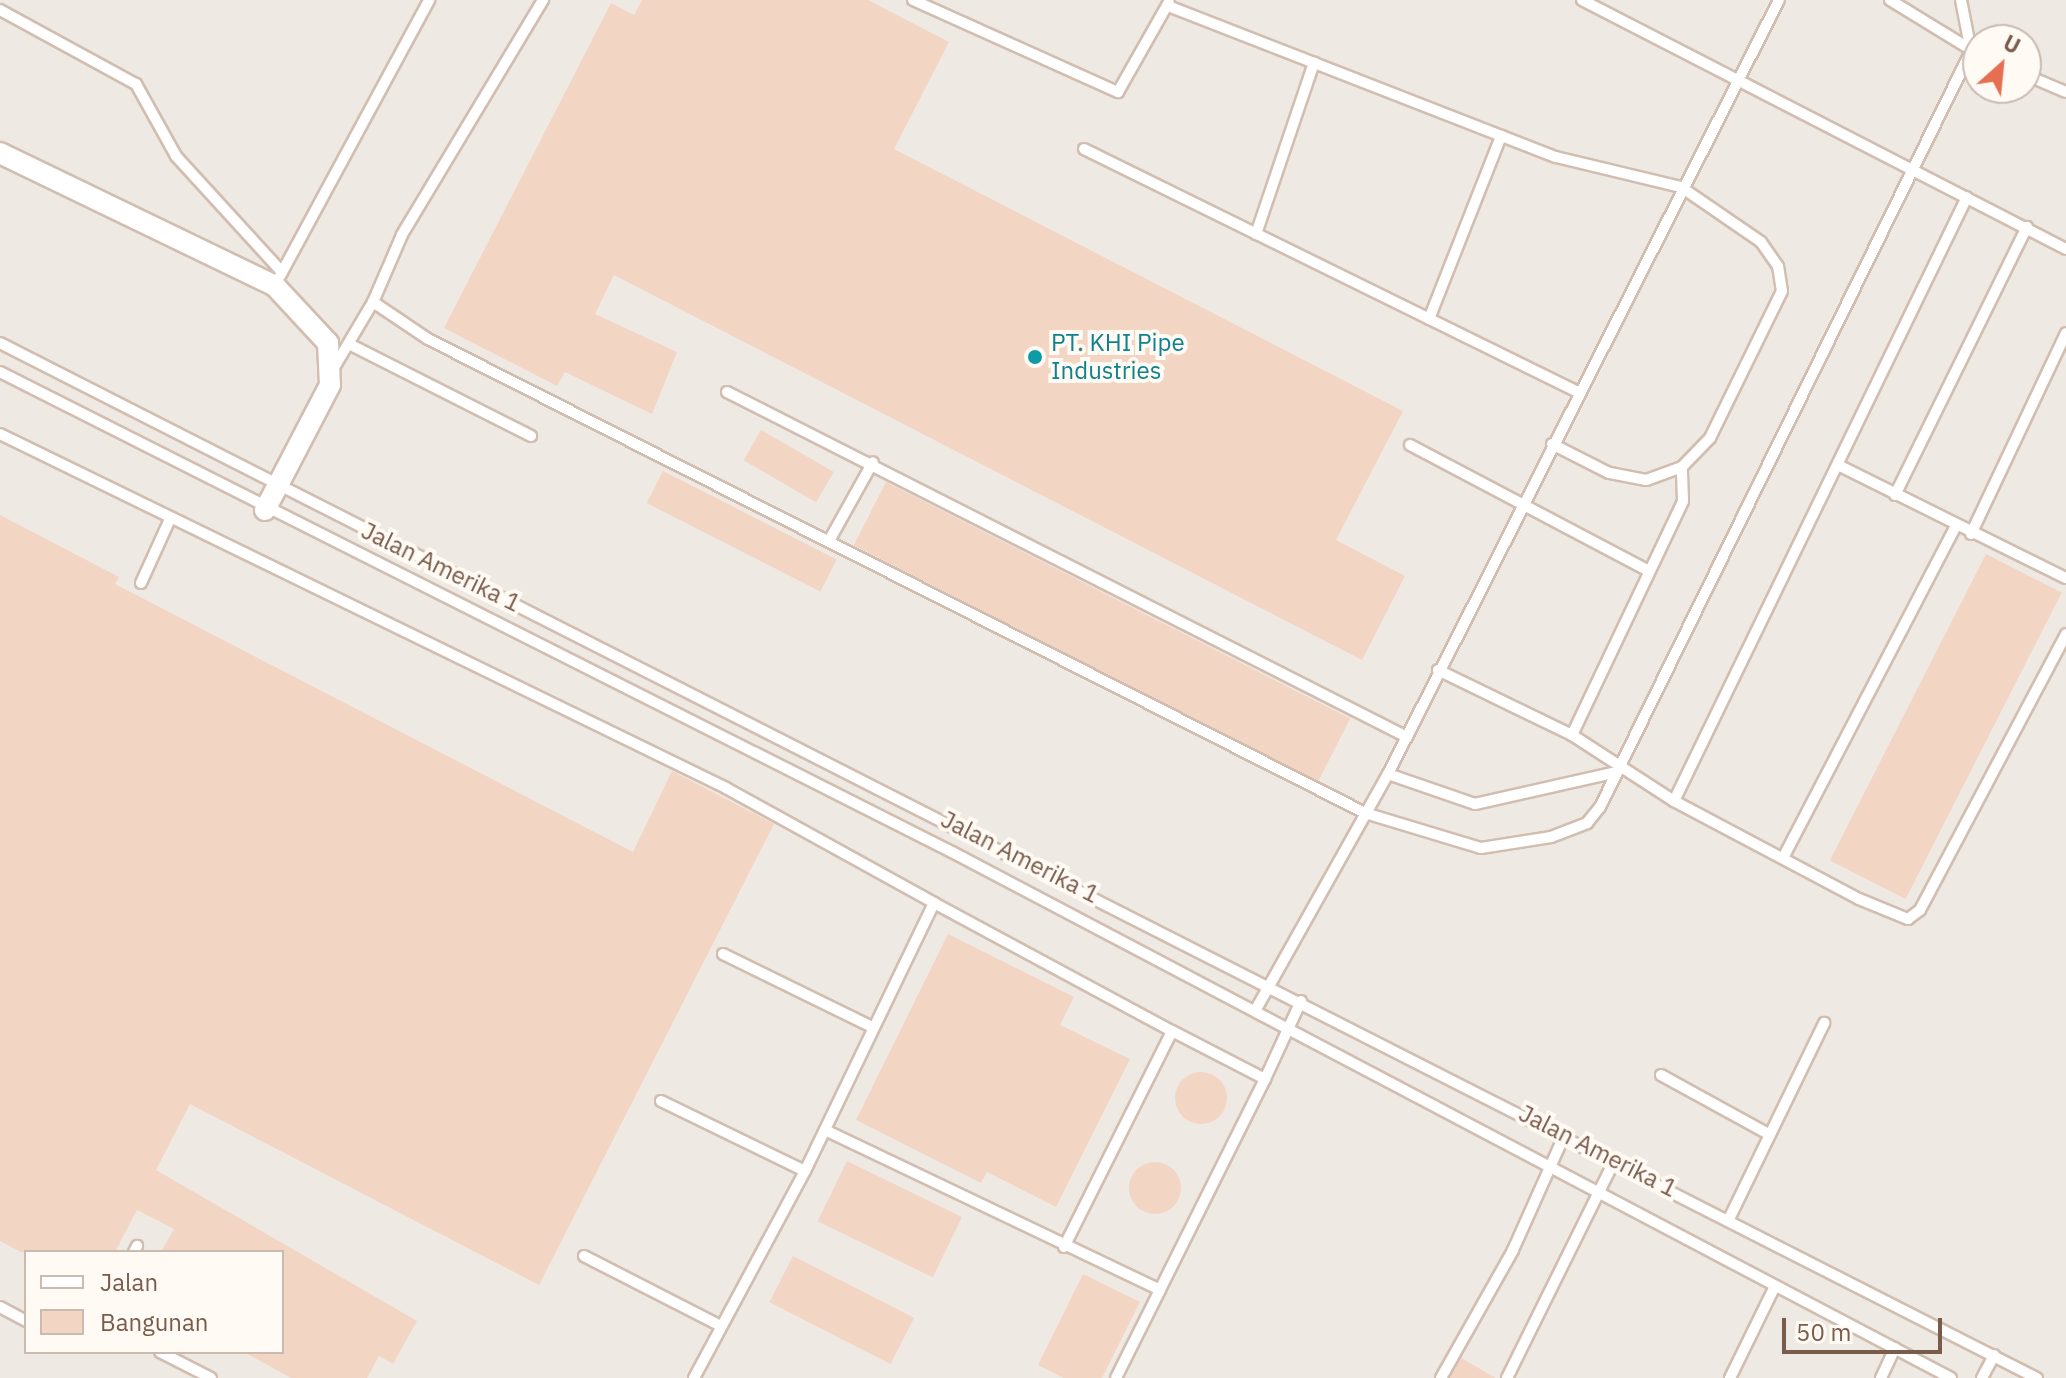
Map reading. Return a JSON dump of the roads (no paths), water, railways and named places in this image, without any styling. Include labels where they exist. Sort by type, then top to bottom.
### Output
[{"type":"street","points":[[0,153],[279,279],[328,343],[335,366],[265,510]]},
{"type":"lane","points":[[0,10],[136,84],[176,156],[279,279],[429,0]]},
{"type":"lane","points":[[335,366],[373,302],[402,235],[543,0]]},
{"type":"lane","points":[[913,0],[1109,91],[1129,83],[1169,3],[1501,136],[1681,187],[1761,242],[1778,266],[1782,291],[1710,438],[1682,467],[1646,480],[1609,473],[1552,444]]},
{"type":"lane","points":[[1582,0],[1737,84],[1910,168],[2066,249]]},
{"type":"lane","points":[[1255,1011],[1388,774],[1403,735],[1779,0]]},
{"type":"lane","points":[[1890,0],[1962,45]]},
{"type":"lane","points":[[1961,0],[1967,24]]},
{"type":"lane","points":[[1256,234],[1314,63]]},
{"type":"lane","points":[[373,302],[428,339],[1365,813],[1457,846],[1508,847],[1587,823],[1910,168],[1962,75]]},
{"type":"lane","points":[[2042,82],[2066,92]]},
{"type":"lane","points":[[1429,319],[1501,136]]},
{"type":"lane","points":[[1084,149],[1578,392]]},
{"type":"lane","points":[[1674,801],[1840,466],[1967,197]]},
{"type":"lane","points":[[1895,495],[2027,227]]},
{"type":"lane","points":[[1971,534],[2066,333]]},
{"type":"lane","name":"Jalan Amerika 1","points":[[0,343],[1730,1217],[2037,1378]]},
{"type":"lane","points":[[349,344],[531,436]]},
{"type":"lane","name":"Jalan Amerika 1","points":[[0,372],[265,510],[1255,1011],[1951,1378]]},
{"type":"lane","points":[[727,392],[873,462],[1403,735]]},
{"type":"lane","points":[[0,434],[726,788],[1265,1079]]},
{"type":"lane","points":[[1410,445],[1649,571]]},
{"type":"lane","points":[[829,541],[873,462]]},
{"type":"lane","points":[[1840,466],[1971,534],[2066,578]]},
{"type":"lane","points":[[1572,735],[1688,487],[1682,467]]},
{"type":"lane","points":[[141,583],[170,519]]},
{"type":"lane","points":[[1783,858],[1956,526]]},
{"type":"lane","points":[[1438,670],[1572,735],[1616,769],[1674,801],[1887,912],[1908,919],[1920,910],[2066,634]]},
{"type":"lane","points":[[1388,774],[1475,804],[1616,769]]},
{"type":"lane","points":[[694,1378],[805,1171],[934,903]]},
{"type":"lane","points":[[723,954],[872,1027]]},
{"type":"lane","points":[[1116,1378],[1301,1001]]},
{"type":"lane","points":[[1730,1217],[1824,1023]]},
{"type":"lane","points":[[1064,1247],[1172,1031]]},
{"type":"lane","points":[[1661,1075],[1770,1135]]},
{"type":"lane","points":[[661,1101],[805,1171]]},
{"type":"lane","points":[[825,1130],[1064,1247],[1160,1290]]},
{"type":"lane","points":[[1441,1378],[1565,1134]]},
{"type":"lane","points":[[1507,1378],[1615,1159]]},
{"type":"lane","points":[[584,1256],[721,1326]]},
{"type":"lane","points":[[1730,1378],[1775,1286]]},
{"type":"lane","points":[[0,1307],[24,1320]]},
{"type":"lane","points":[[1881,1378],[1895,1348]]},
{"type":"lane","points":[[164,1354],[211,1378]]},
{"type":"lane","points":[[1982,1378],[1994,1355]]},
{"type":"place","name":"PT. KHI Pipe Industries","points":[[1035,357]]}]
